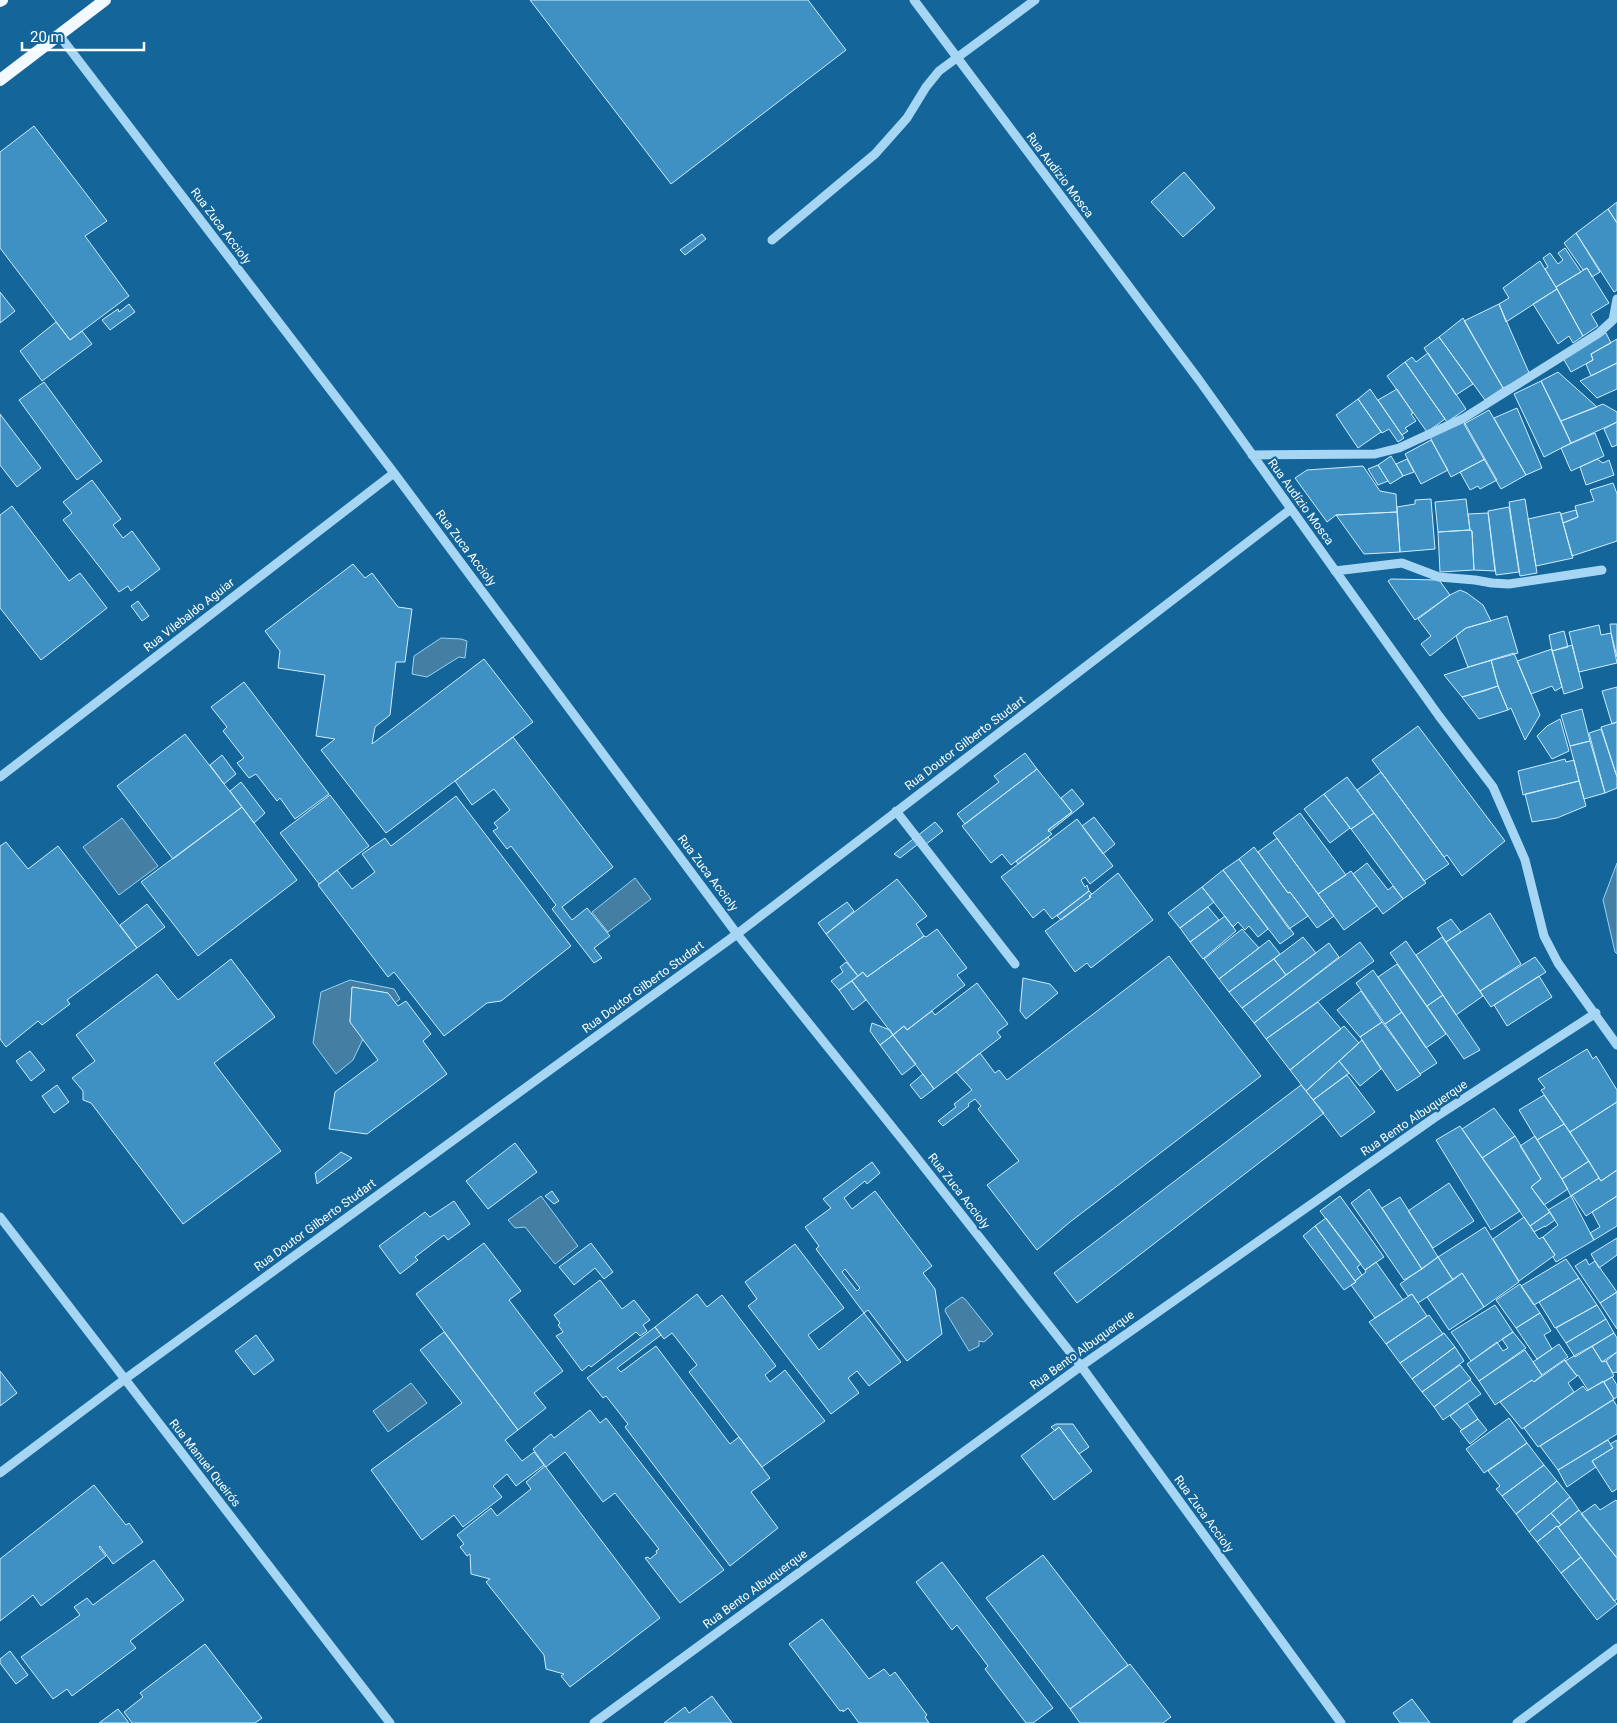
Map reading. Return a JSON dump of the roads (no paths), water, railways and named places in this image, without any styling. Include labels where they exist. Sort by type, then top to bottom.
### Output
[{"type":"main road","points":[[0,80],[105,0]]},
{"type":"street","name":"Rua Audízio Mosca","points":[[914,0],[1199,380],[1439,716],[1493,787],[1525,860],[1544,936],[1558,963],[1596,1013],[1617,1045]]},
{"type":"street","points":[[772,240],[875,154],[907,118],[939,70],[1035,0]]},
{"type":"street","name":"Rua Zuca Accioly","points":[[59,35],[394,473],[737,934],[906,1143],[1081,1366],[1341,1723]]},
{"type":"street","points":[[1252,455],[1375,454],[1399,448],[1464,418],[1599,333],[1613,320],[1617,299]]},
{"type":"street","name":"Rua Vilebaldo Aguiar","points":[[0,777],[394,473]]},
{"type":"street","name":"Rua Doutor Gilberto Studart","points":[[0,1473],[125,1379],[737,934],[1291,509]]},
{"type":"street","points":[[1335,571],[1402,563],[1439,577],[1509,584],[1602,570]]},
{"type":"street","points":[[896,811],[1015,964]]},
{"type":"street","name":"Rua Bento Albuquerque","points":[[594,1723],[1081,1366],[1434,1118],[1596,1013]]},
{"type":"street","name":"Rua Manuel Queirós","points":[[0,1217],[390,1723]]},
{"type":"street","points":[[1517,1723],[1617,1648]]},
{"type":"water","points":[[441,638],[467,641],[465,658],[459,657],[427,677],[412,674],[414,656]]},
{"type":"water","points":[[122,818],[158,866],[119,895],[83,847]]},
{"type":"water","points":[[1617,863],[1617,954],[1603,900]]},
{"type":"water","points":[[635,878],[651,899],[608,932],[592,912]]},
{"type":"water","points":[[350,980],[394,989],[400,999],[395,1003],[388,993],[352,987],[350,1022],[363,1039],[353,1060],[336,1074],[313,1043],[321,992]]},
{"type":"water","points":[[541,1196],[578,1246],[555,1264],[525,1227],[515,1228],[508,1220]]},
{"type":"water","points":[[962,1297],[993,1334],[984,1342],[979,1341],[979,1346],[969,1351],[945,1311],[946,1308]]},
{"type":"water","points":[[411,1383],[427,1403],[388,1432],[373,1411]]}]
